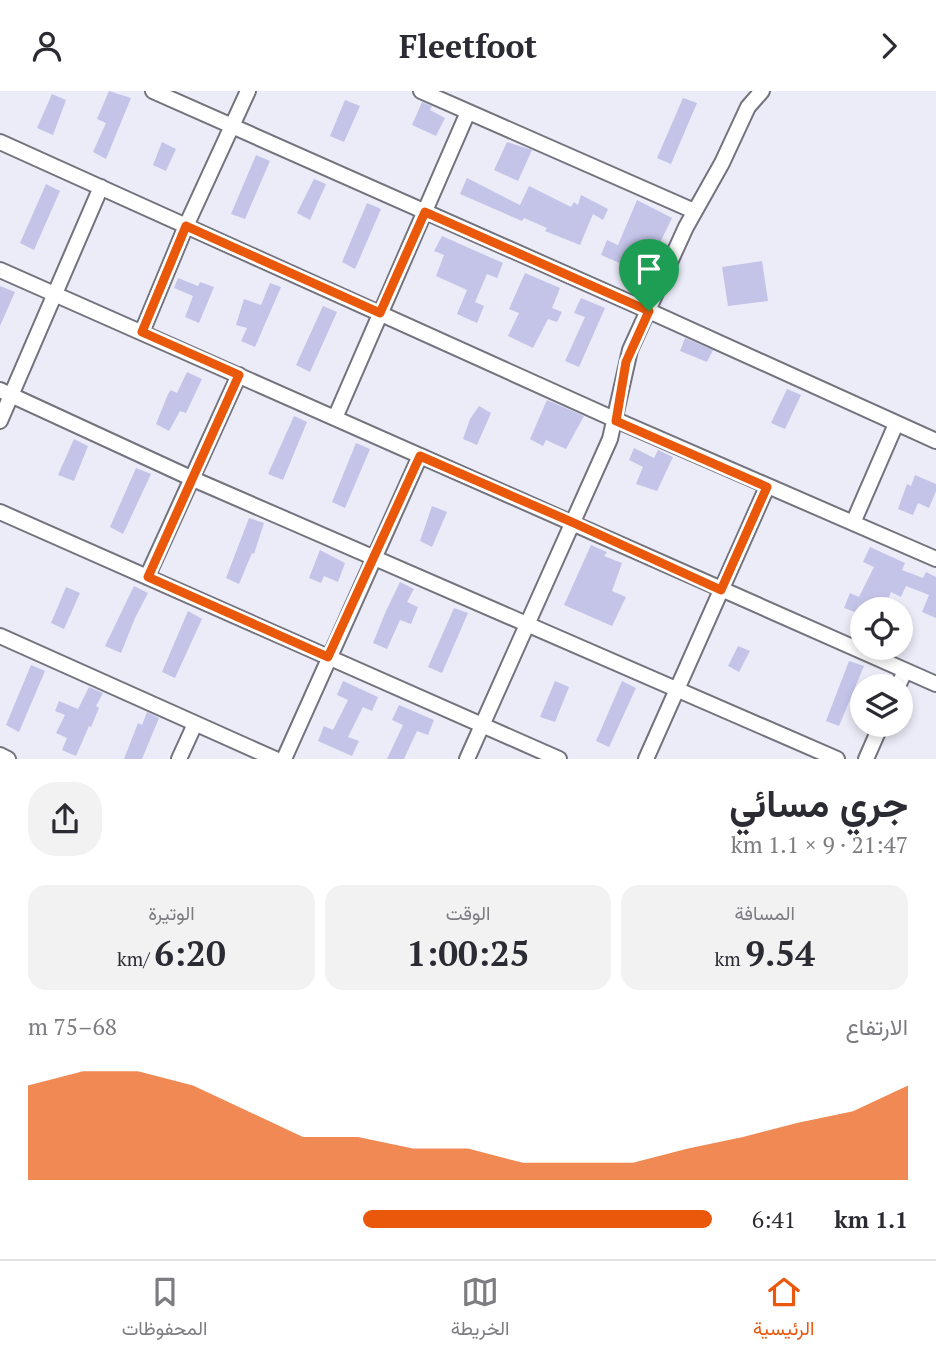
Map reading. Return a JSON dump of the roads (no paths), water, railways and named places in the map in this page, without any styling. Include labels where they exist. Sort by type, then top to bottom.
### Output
[{"type":"street","points":[[153,91],[936,441]]},
{"type":"street","points":[[142,332],[186,226],[248,91]]},
{"type":"street","points":[[421,91],[694,211]]},
{"type":"street","points":[[467,758],[574,523],[616,421],[626,362],[677,244],[722,163],[748,107],[762,91]]},
{"type":"street","points":[[335,418],[468,112]]},
{"type":"street","points":[[0,142],[616,421],[936,559]]},
{"type":"street","points":[[0,421],[6,393],[55,296],[101,187]]},
{"type":"street","points":[[0,270],[936,684]]},
{"type":"street","points":[[148,577],[239,375]]},
{"type":"street","points":[[6,393],[192,479],[837,758]]},
{"type":"street","points":[[852,523],[896,424]]},
{"type":"street","points":[[284,758],[420,456]]},
{"type":"street","points":[[646,758],[767,487]]},
{"type":"street","points":[[0,512],[559,758]]},
{"type":"street","points":[[1,640],[275,758]]},
{"type":"street","points":[[180,758],[195,724]]},
{"type":"street","points":[[866,758],[876,737]]},
{"type":"street","points":[[0,755],[8,758]]}]
